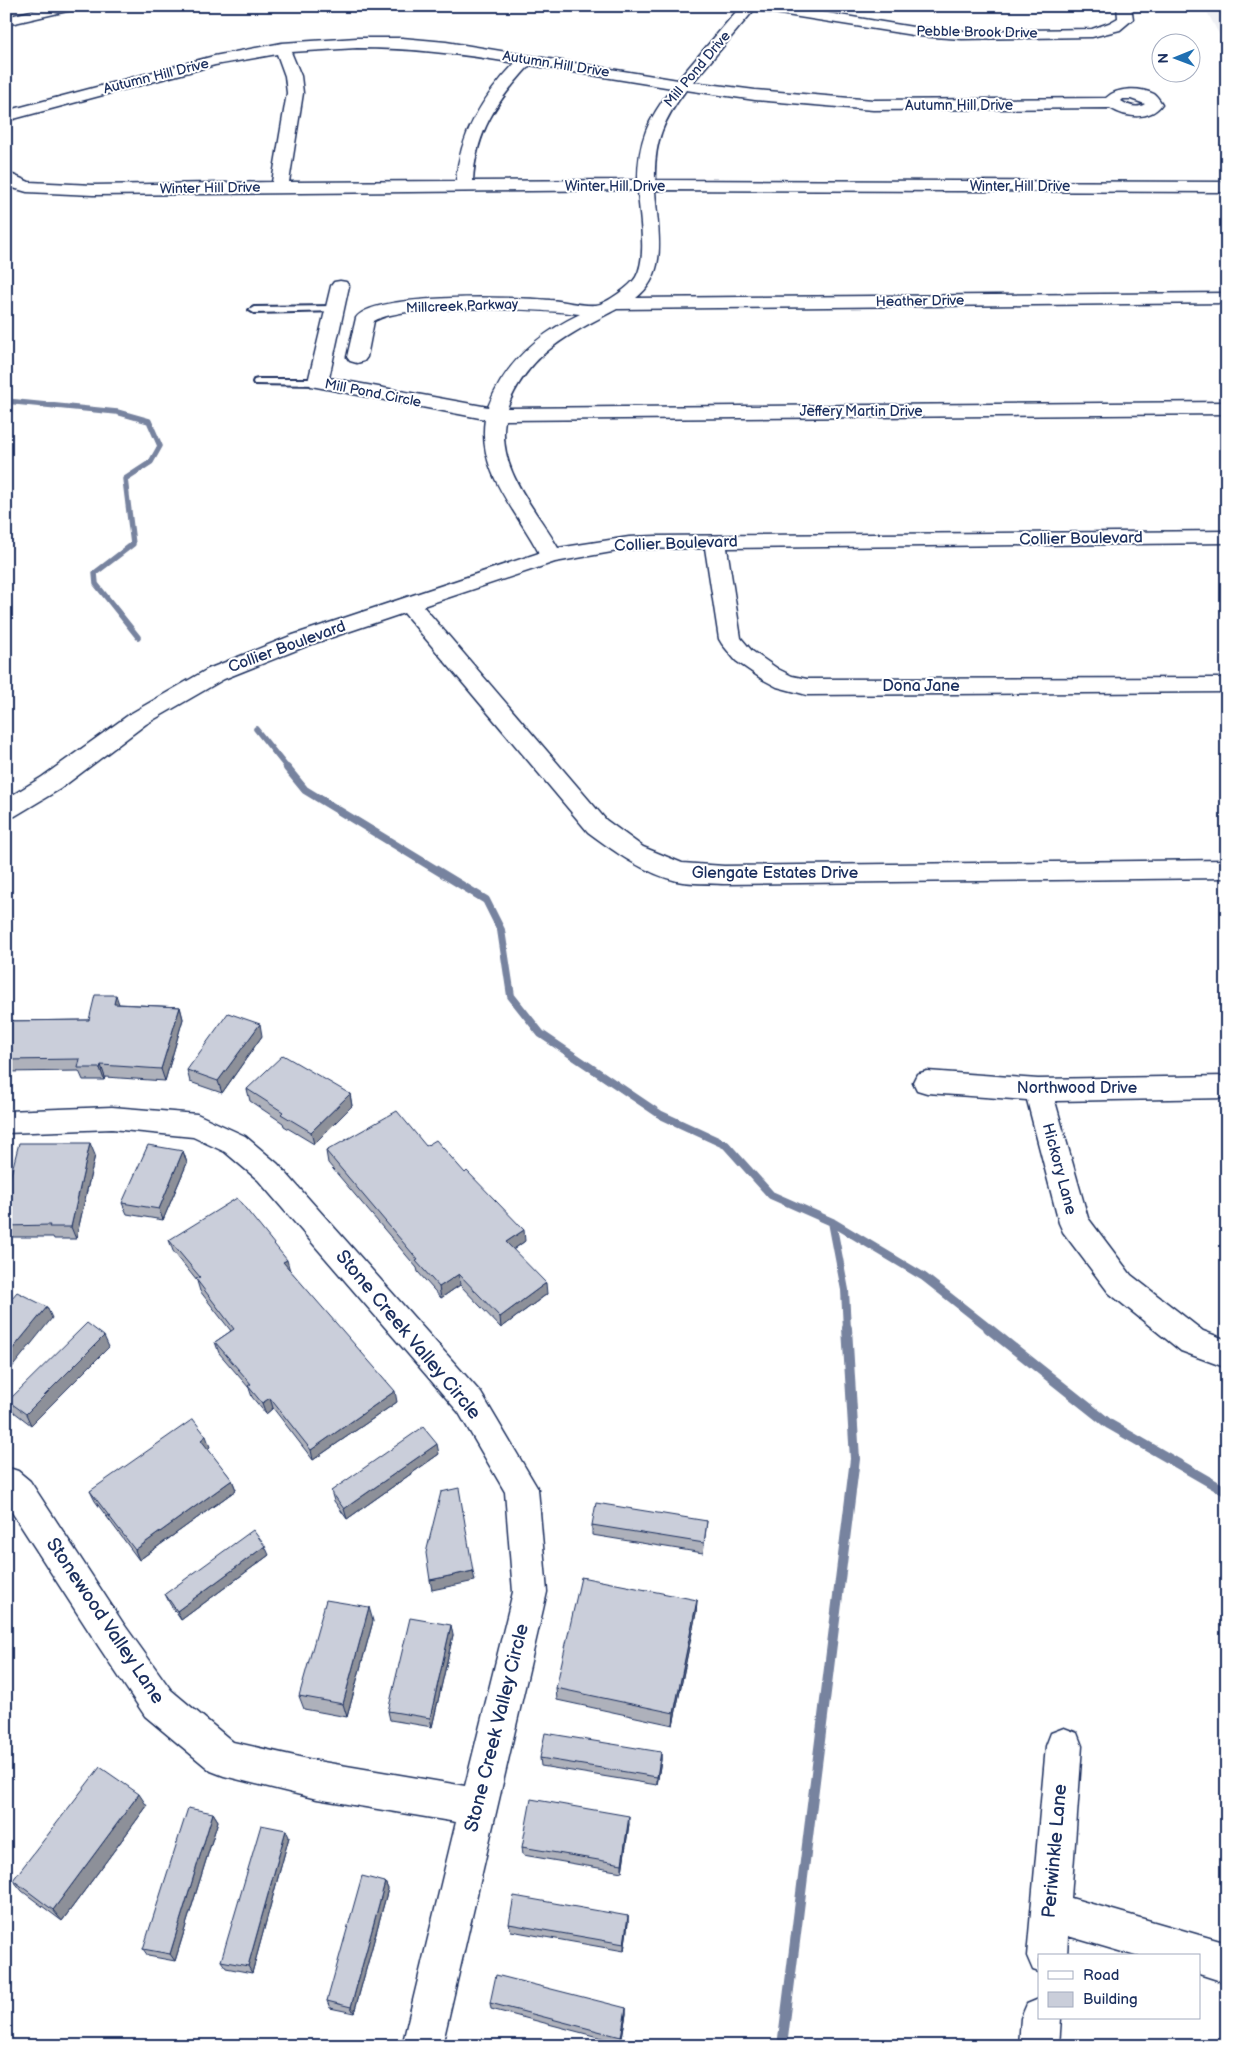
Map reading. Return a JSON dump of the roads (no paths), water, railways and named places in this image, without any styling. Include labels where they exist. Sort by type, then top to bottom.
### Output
[{"type":"street","points":[[6,21],[71,6]]},
{"type":"street","name":"Mill Pond Drive","points":[[551,556],[534,525],[509,489],[502,474],[497,458],[494,414],[504,390],[516,369],[557,334],[637,289],[648,271],[650,240],[646,186],[648,143],[662,109],[749,6]]},
{"type":"street","name":"Pebble Brook Drive","points":[[756,6],[873,26],[940,34],[1092,33],[1108,30],[1126,19],[1124,6]]},
{"type":"street","name":"Autumn Hill Drive","points":[[6,116],[149,76],[282,48],[357,42],[402,43],[446,47],[683,85],[756,95],[873,106],[1114,103]]},
{"type":"street","points":[[280,187],[295,93],[293,76],[282,48]]},
{"type":"street","points":[[464,186],[464,163],[472,136],[490,102],[527,59]]},
{"type":"street","name":"Winter Hill Drive","points":[[6,177],[19,185],[69,189],[464,186],[1227,187]]},
{"type":"street","name":"Mill Pond Circle","points":[[340,286],[318,382],[494,414]]},
{"type":"street","name":"Heather Drive","points":[[608,307],[1227,298]]},
{"type":"street","name":"Millcreek Parkway","points":[[357,357],[365,318],[368,313],[379,310],[442,305],[499,304],[608,307]]},
{"type":"street","name":"Jeffery Martin Drive","points":[[494,414],[1227,408]]},
{"type":"street","name":"Collier Boulevard","points":[[6,810],[52,783],[138,719],[216,674],[301,640],[551,556],[629,543],[1227,537]]},
{"type":"street","name":"Dona Jane","points":[[715,542],[730,639],[744,656],[785,682],[807,687],[1227,685]]},
{"type":"street","name":"Glengate Estates Drive","points":[[409,604],[597,826],[634,854],[679,872],[724,875],[1227,869]]},
{"type":"street","name":"Northwood Drive","points":[[927,1082],[1038,1090],[1227,1087]]},
{"type":"street","name":"Hickory Lane","points":[[1038,1090],[1074,1223],[1120,1284],[1192,1342],[1227,1354]]},
{"type":"street","name":"Stone Creek Valley Circle","points":[[6,1122],[112,1118],[197,1126],[235,1144],[268,1172],[470,1403],[521,1489],[530,1592],[422,2046]]},
{"type":"street","name":"Stonewood Valley Lane","points":[[6,1482],[18,1492],[110,1635],[158,1703],[224,1758],[317,1780],[478,1808]]},
{"type":"street","name":"Periwinkle Lane","points":[[1047,1954],[1064,1746]]},
{"type":"street","points":[[1050,1911],[1196,1954]]},
{"type":"street","points":[[1200,1955],[1227,1963]]},
{"type":"street","points":[[1039,2046],[1042,2020]]},
{"type":"lane","points":[[254,310],[335,309]]},
{"type":"lane","points":[[258,382],[318,382]]},
{"type":"waterway","points":[[6,401],[117,412],[149,421],[160,446],[151,462],[125,479],[133,544],[95,573],[96,584],[138,637]]},
{"type":"waterway","points":[[256,729],[288,769]]},
{"type":"waterway","points":[[287,768],[305,790],[486,900],[501,930],[511,996],[541,1034],[661,1115],[726,1145],[771,1195],[832,1222]]},
{"type":"waterway","points":[[832,1222],[924,1277],[990,1329]]},
{"type":"waterway","points":[[832,1222],[845,1290],[847,1329]]},
{"type":"waterway","points":[[782,2046],[855,1459],[847,1328]]},
{"type":"waterway","points":[[988,1328],[1109,1424],[1227,1492]]}]
